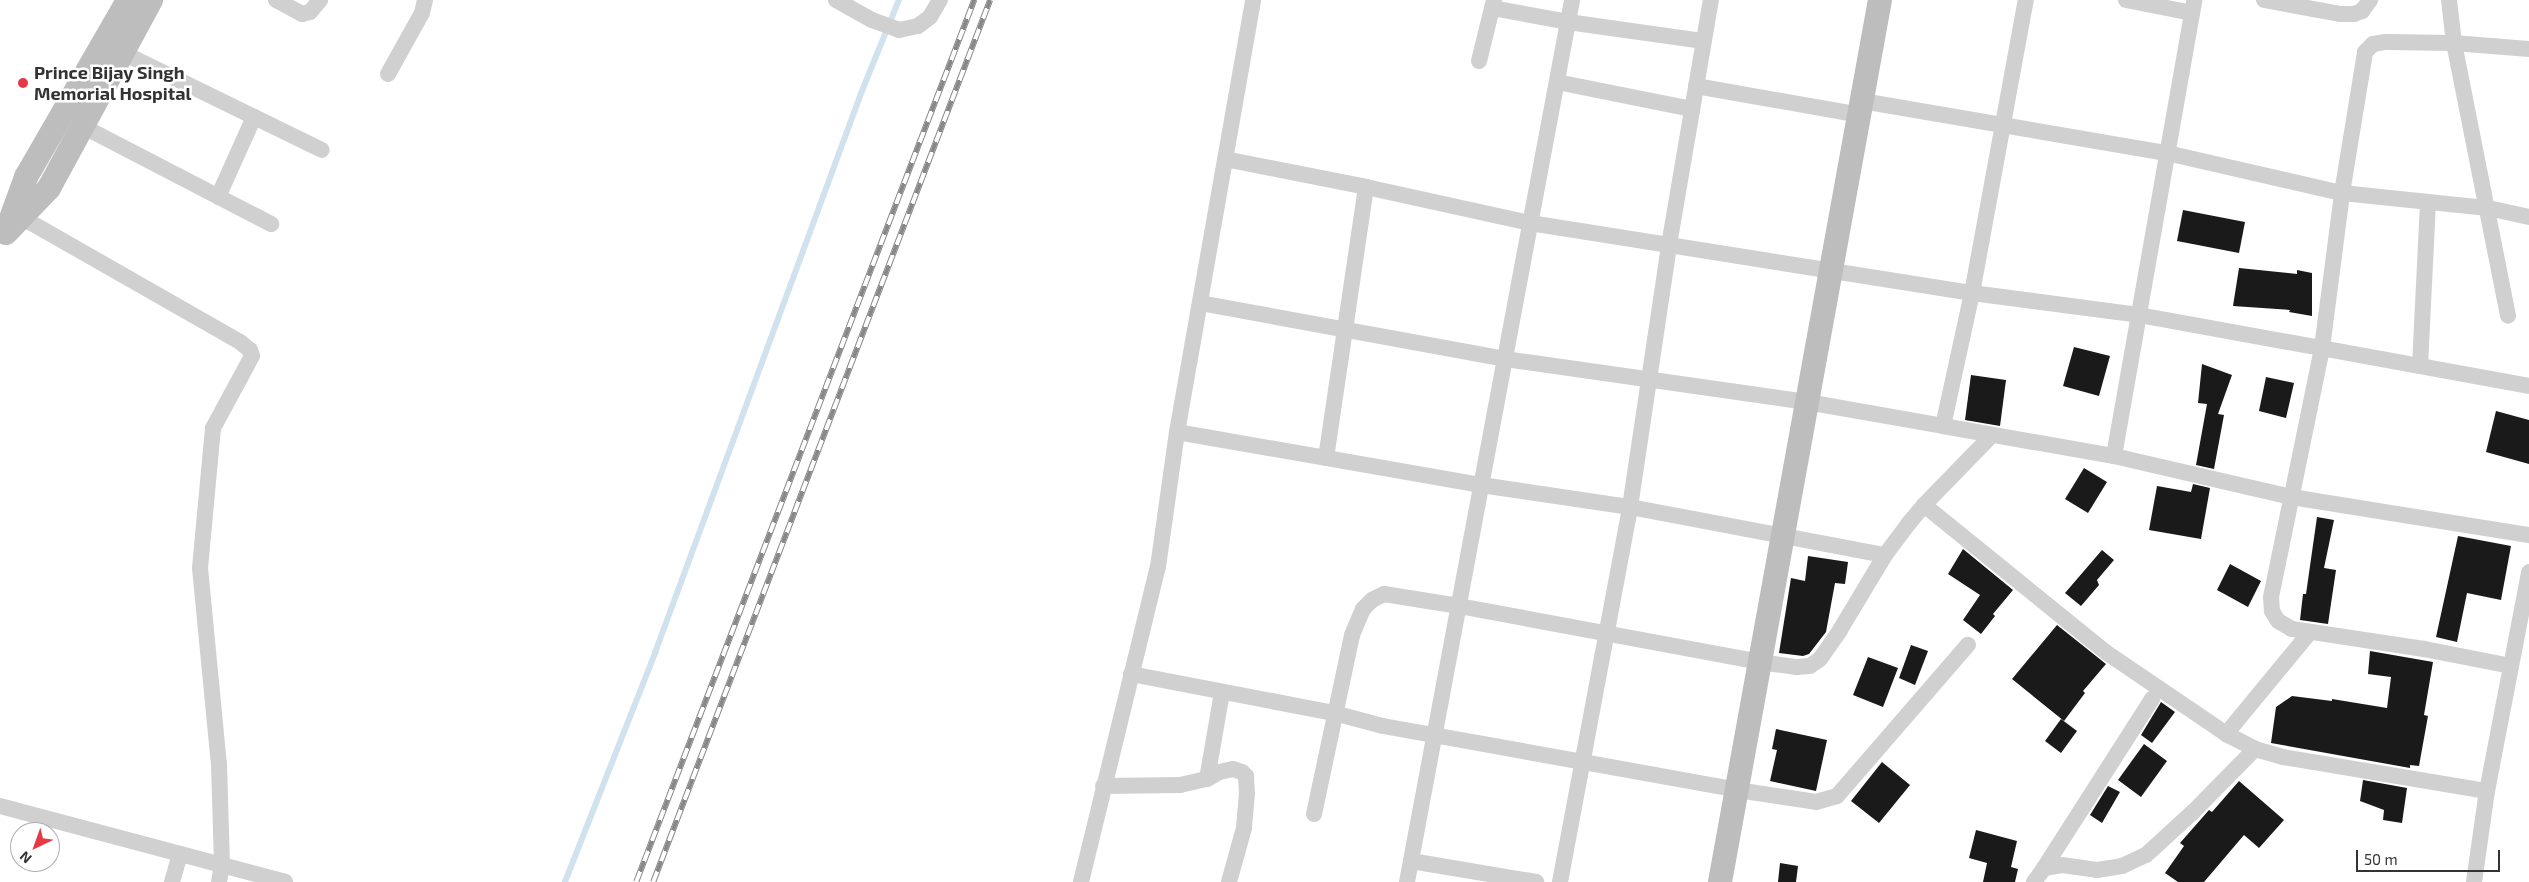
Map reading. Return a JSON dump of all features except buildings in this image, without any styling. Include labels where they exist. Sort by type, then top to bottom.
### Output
[{"type":"street","points":[[9,231],[26,178],[128,0]]},
{"type":"street","points":[[9,231],[49,188],[84,127],[151,0]]},
{"type":"street","points":[[276,0],[302,14],[310,12],[320,0]]},
{"type":"street","points":[[388,74],[422,12],[425,0]]},
{"type":"street","points":[[836,0],[872,20],[899,30],[918,26],[930,17],[940,0]]},
{"type":"street","points":[[1080,882],[1158,567],[1177,432],[1253,0]]},
{"type":"street","points":[[1407,882],[1572,0]]},
{"type":"street","points":[[1560,882],[1630,507],[1647,381],[1711,0]]},
{"type":"street","points":[[1720,882],[1880,0]]},
{"type":"street","points":[[1943,426],[1972,293],[2026,0]]},
{"type":"street","points":[[2114,456],[2193,7],[2126,0]]},
{"type":"street","points":[[2264,0],[2354,14],[2362,11],[2370,0]]},
{"type":"street","points":[[2449,0],[2454,43],[2508,316]]},
{"type":"street","points":[[1479,61],[1493,4],[1568,22],[1704,41]]},
{"type":"street","points":[[2511,666],[2424,649],[2292,629],[2278,621],[2272,611],[2271,597],[2322,348],[2342,193],[2365,52],[2373,44],[2386,42],[2454,43],[2529,49]]},
{"type":"street","points":[[123,53],[322,150]]},
{"type":"street","points":[[1557,82],[1692,109]]},
{"type":"street","points":[[1696,86],[2004,126],[2167,153],[2342,193],[2428,204],[2488,208],[2529,217]]},
{"type":"street","points":[[218,197],[254,117]]},
{"type":"street","points":[[84,127],[271,224]]},
{"type":"street","points":[[1225,159],[1366,187],[1530,223],[1972,293],[2139,315],[2529,386]]},
{"type":"street","points":[[1326,458],[1366,187]]},
{"type":"street","points":[[2420,366],[2428,204]]},
{"type":"street","points":[[9,231],[240,342],[250,350],[252,356],[213,428],[200,568],[208,669],[219,764],[222,865],[219,882]]},
{"type":"street","points":[[1200,304],[1345,328],[1505,359],[1647,381],[1807,402],[2114,456],[2291,497],[2529,535]]},
{"type":"street","points":[[1177,432],[1481,485],[1630,507],[1885,555]]},
{"type":"street","points":[[1314,814],[1352,635],[1363,609],[1372,600],[1384,594],[1459,606],[1760,662],[1797,667],[1810,666],[1820,659],[1840,630],[1885,555],[1924,505],[1992,435]]},
{"type":"street","points":[[1924,505],[2107,653],[2226,734],[2255,748],[2283,757],[2487,791]]},
{"type":"street","points":[[2474,882],[2487,791],[2529,572]]},
{"type":"street","points":[[2226,734],[2310,632]]},
{"type":"street","points":[[1131,674],[1334,713],[1434,735],[1737,790],[1816,802],[1837,796],[1968,645]]},
{"type":"street","points":[[1207,779],[1222,692]]},
{"type":"street","points":[[2034,882],[2152,699]]},
{"type":"street","points":[[2044,868],[2062,865],[2097,870],[2122,866],[2146,855],[2193,812],[2255,748]]},
{"type":"street","points":[[1103,786],[1180,785],[1207,779],[1219,772],[1233,769],[1242,772],[1246,776],[1244,828],[1229,882]]},
{"type":"street","points":[[0,806],[285,882]]},
{"type":"street","points":[[172,882],[180,854]]},
{"type":"street","points":[[1411,861],[1536,882]]},
{"type":"waterway","points":[[565,882],[655,653],[862,91],[899,0]]},
{"type":"railway","points":[[636,882],[974,0]]},
{"type":"railway","points":[[653,882],[990,0]]},
{"type":"place","name":"Prince Bijay Singh Memorial Hospital","points":[[23,83]]}]
